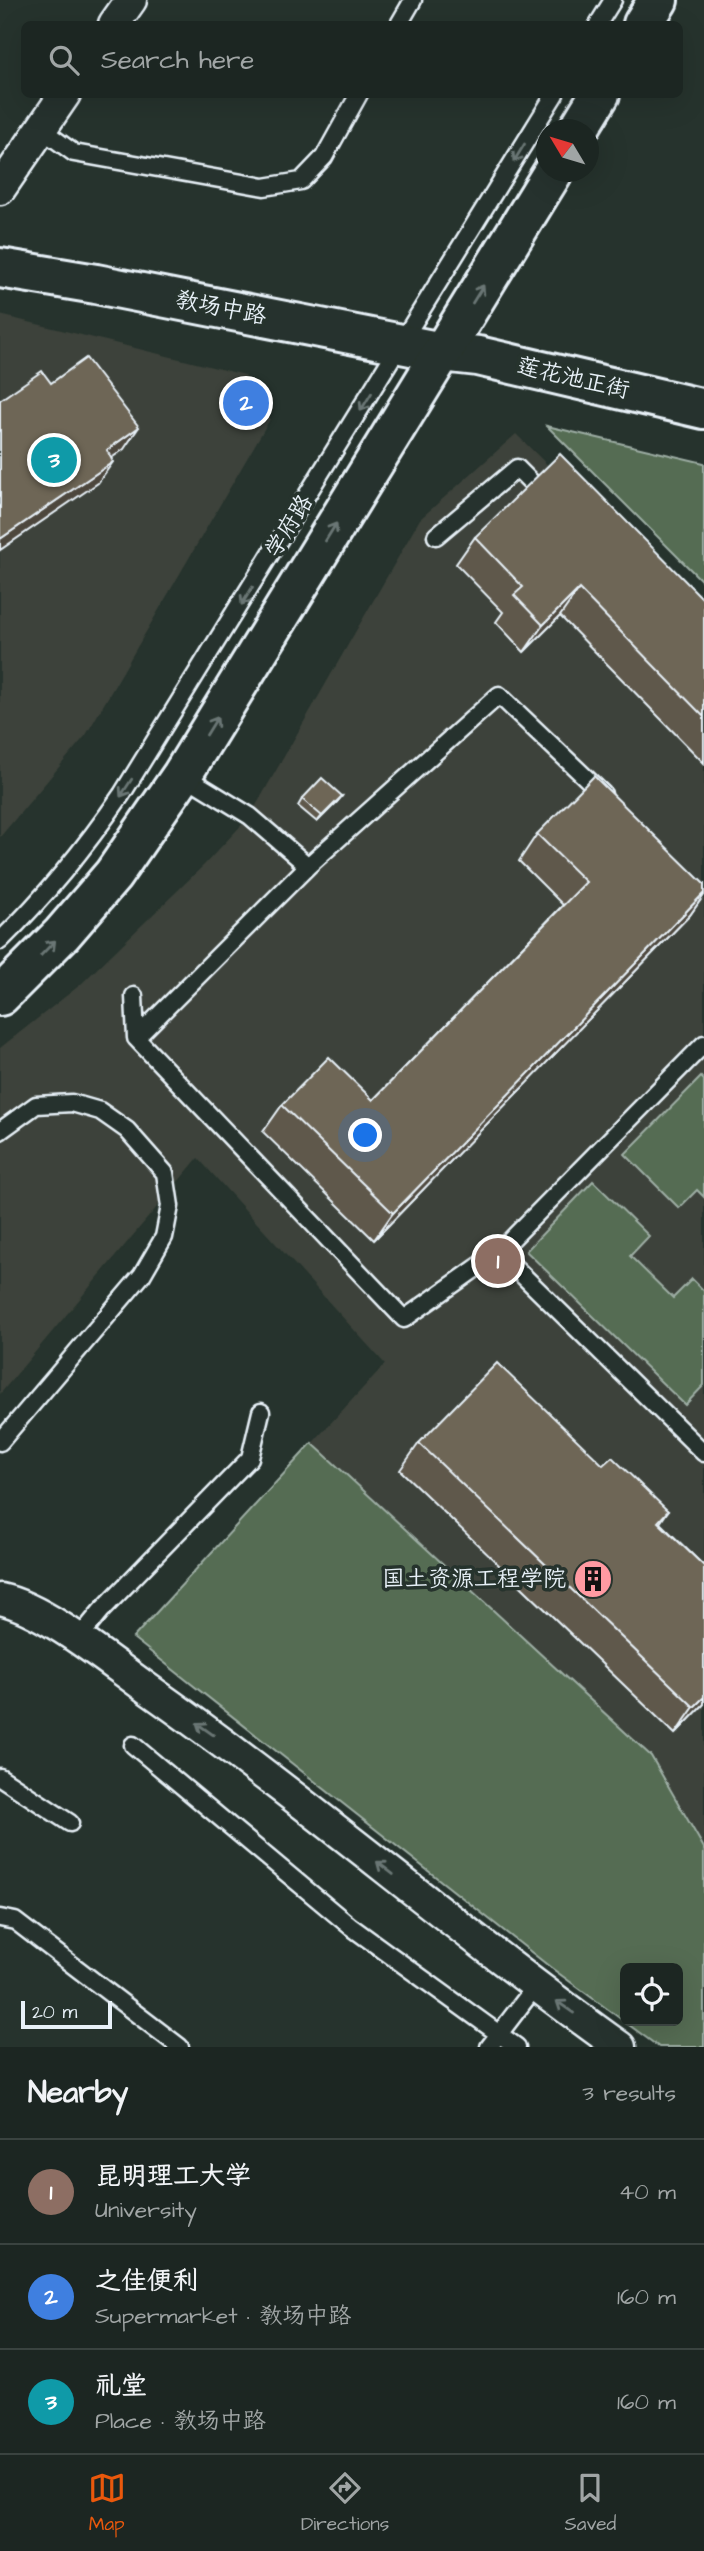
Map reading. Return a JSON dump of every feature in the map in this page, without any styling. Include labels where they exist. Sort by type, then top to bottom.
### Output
[{"type":"main road","points":[[645,21],[658,0]]},
{"type":"main road","points":[[585,119],[598,98]]},
{"type":"main road","name":"学府路","points":[[0,996],[62,934],[113,875],[182,775],[547,182]]},
{"type":"main road","name":"教场中路","points":[[0,268],[96,284],[442,352]]},
{"type":"main road","name":"莲花池正街","points":[[442,352],[478,356],[704,409]]},
{"type":"street","points":[[116,21],[131,0]]},
{"type":"street","points":[[0,189],[62,98]]},
{"type":"street","points":[[0,1599],[16,1602],[78,1639],[224,1742],[536,1987],[620,2047]]},
{"type":"lane","points":[[401,21],[413,0]]},
{"type":"lane","points":[[600,21],[613,0]]},
{"type":"lane","points":[[41,129],[74,153],[264,187],[301,181],[324,157],[357,98]]},
{"type":"lane","name":"学府路","points":[[0,941],[85,848],[122,794],[553,98]]},
{"type":"lane","points":[[436,536],[517,468],[556,507]]},
{"type":"lane","points":[[136,1038],[308,866],[499,695],[616,806]]},
{"type":"lane","points":[[182,775],[250,816],[308,866]]},
{"type":"lane","points":[[134,996],[136,1038],[404,1319],[499,1252],[704,1044]]},
{"type":"lane","points":[[0,1132],[36,1105],[72,1103],[100,1111],[127,1130],[164,1173],[170,1206],[163,1237],[142,1275],[0,1442]]},
{"type":"lane","points":[[499,1252],[704,1453]]},
{"type":"lane","points":[[78,1639],[101,1611],[250,1458],[261,1412]]},
{"type":"lane","points":[[133,1745],[350,1926],[517,2047]]},
{"type":"lane","points":[[0,1777],[70,1823]]},
{"type":"lane","points":[[0,1918],[15,1920],[180,2047]]},
{"type":"lane","points":[[489,2047],[536,1987]]},
{"type":"shaded area","points":[[0,315],[245,375],[270,419],[86,735],[0,837]]},
{"type":"shaded area","points":[[516,434],[704,619],[704,2047],[659,2047],[630,2026],[683,2026],[683,1963],[620,1963],[620,2018],[550,1967],[133,1638],[385,1364],[198,1158],[0,1394],[0,1048],[80,985],[204,865],[250,816],[420,519]]},
{"type":"green space","points":[[547,426],[704,463],[704,583]]},
{"type":"green space","points":[[701,1077],[704,1080],[704,1197],[697,1190],[679,1208],[625,1154]]},
{"type":"green space","points":[[593,1181],[649,1236],[630,1256],[673,1298],[692,1279],[704,1291],[704,1385],[685,1405],[526,1251]]},
{"type":"green space","points":[[312,1443],[651,1756],[704,1848],[704,2047],[659,2047],[630,2026],[683,2026],[683,1963],[620,1963],[620,2018],[550,1967],[133,1638]]},
{"type":"building","points":[[86,358],[139,427],[107,450],[113,462],[0,539],[0,400],[42,371],[51,383]]},
{"type":"building","points":[[560,454],[704,600],[704,717],[579,589],[543,625],[514,595],[523,587],[475,537]]},
{"type":"building","points":[[594,776],[704,884],[704,893],[393,1213],[282,1105],[329,1057],[373,1100],[586,882],[537,834]]},
{"type":"building","points":[[322,778],[342,796],[322,816],[302,799]]},
{"type":"building","name":"国土资源工程学院","points":[[497,1363],[603,1465],[612,1457],[668,1511],[658,1522],[704,1566],[704,1697],[694,1707],[419,1443]]},
{"type":"place","name":"之佳便利","points":[[246,403]]},
{"type":"place","name":"礼堂","points":[[54,460]]},
{"type":"place","name":"昆明理工大学","points":[[498,1261]]},
{"type":"place","name":"国土资源工程学院","points":[[593,1579]]}]
